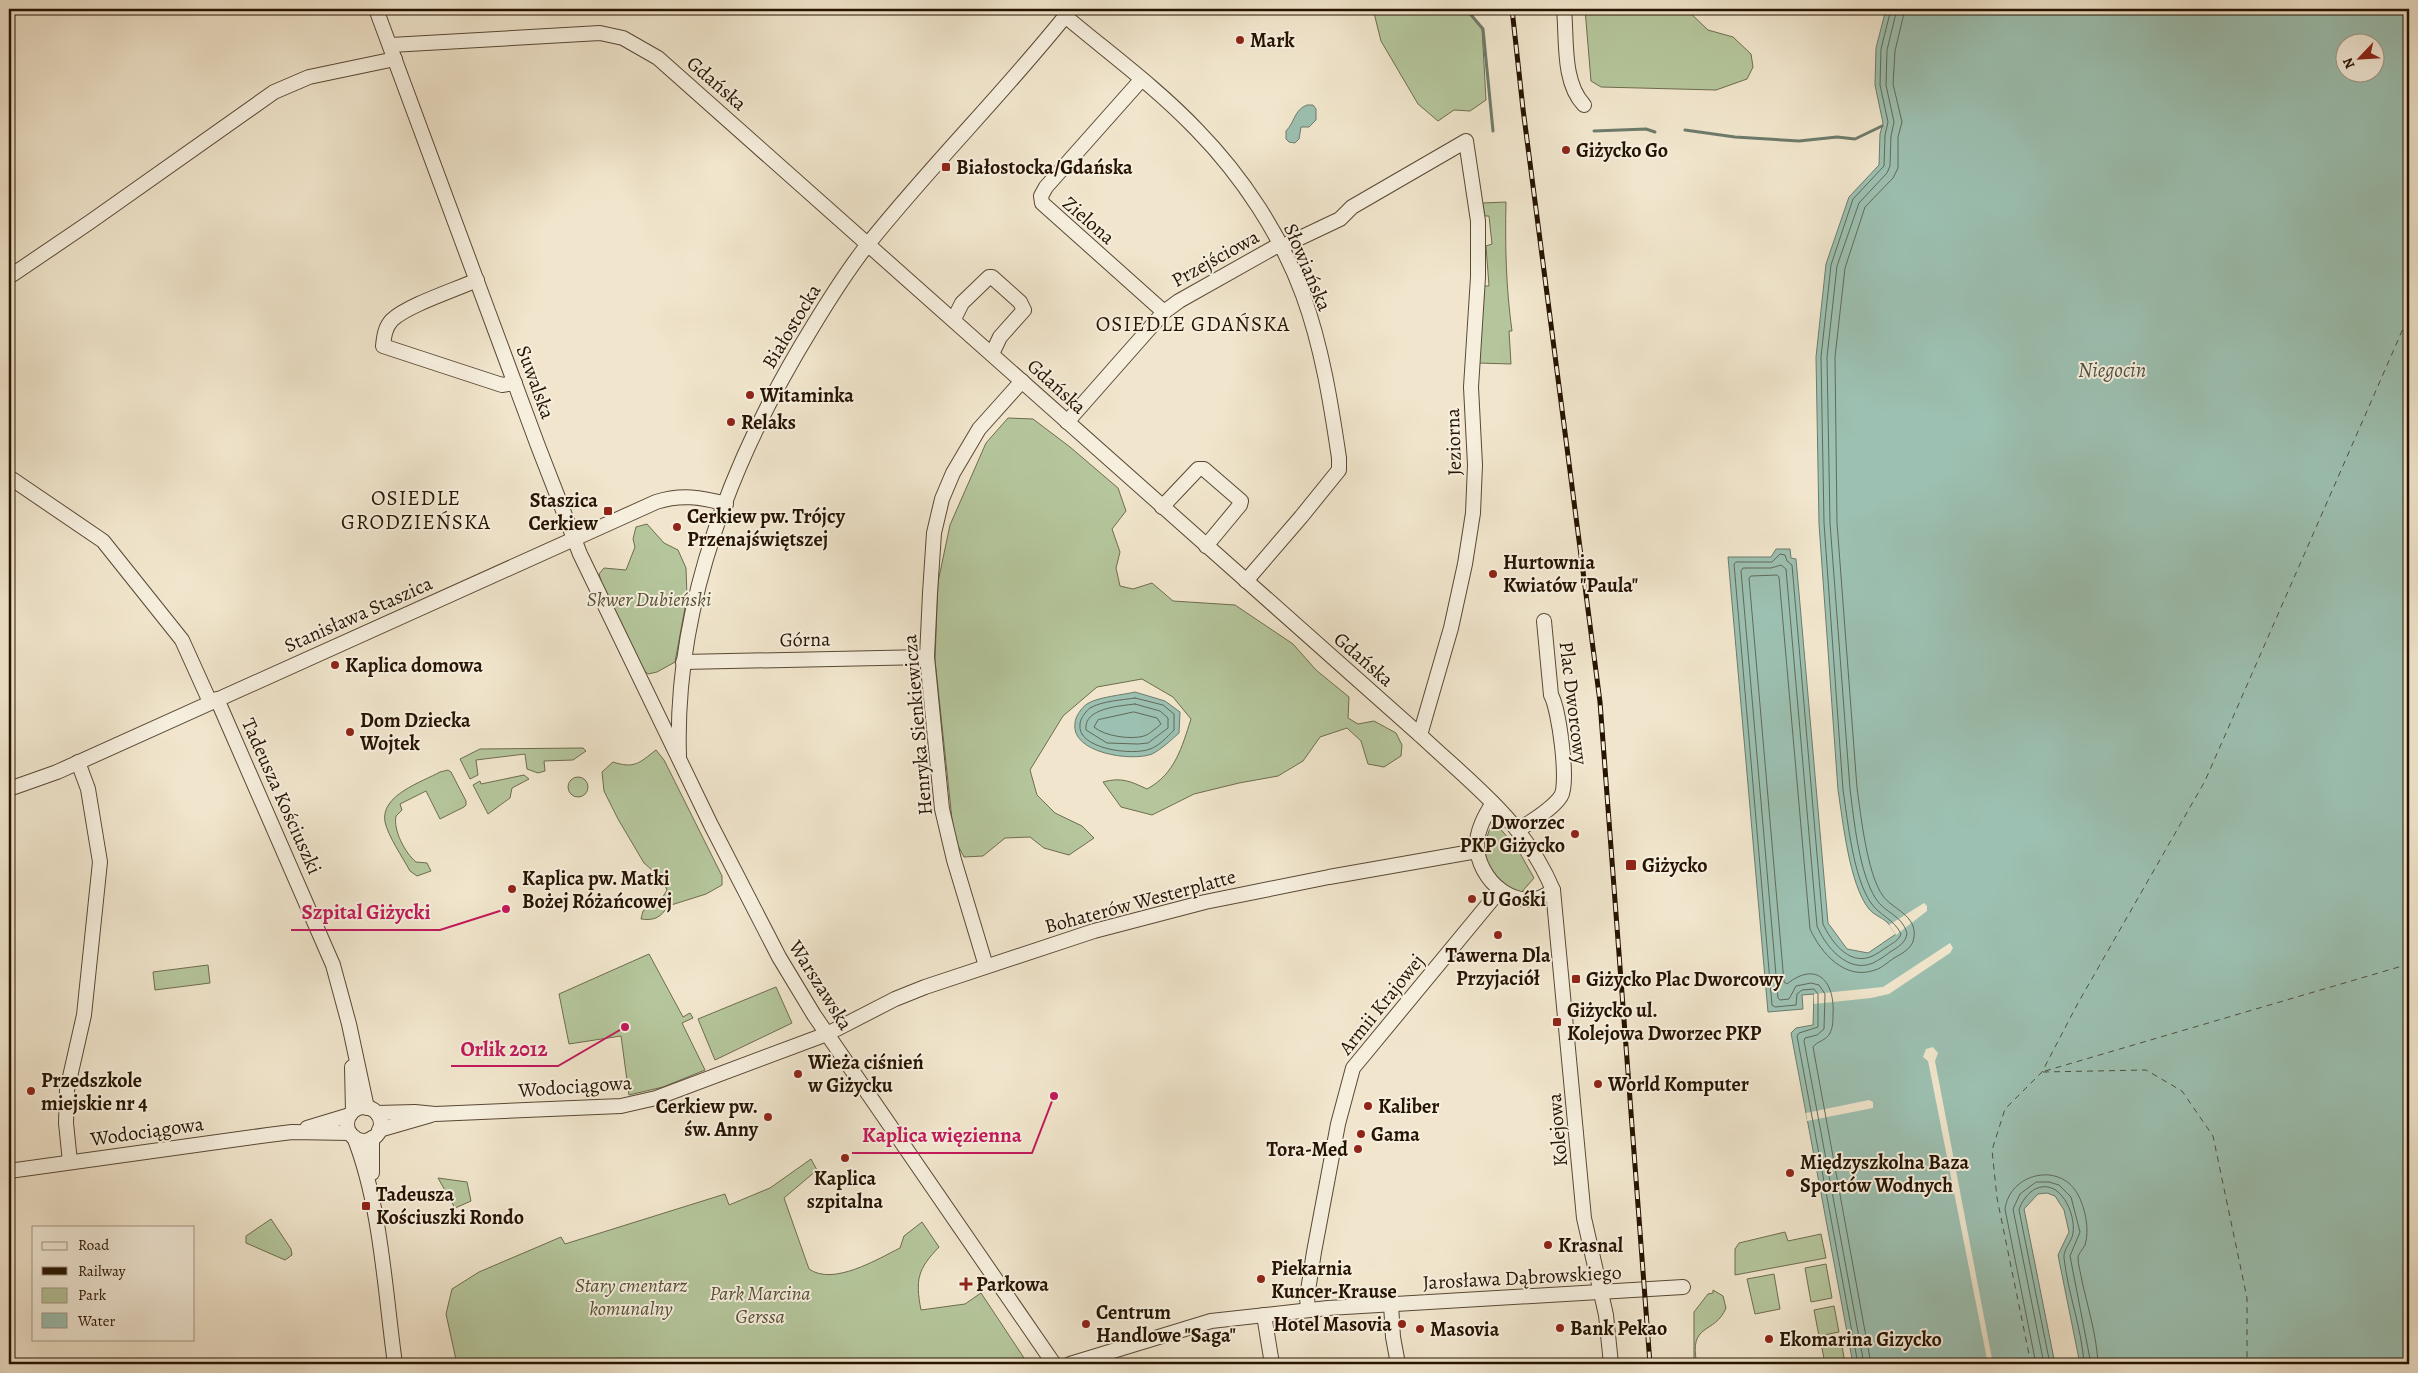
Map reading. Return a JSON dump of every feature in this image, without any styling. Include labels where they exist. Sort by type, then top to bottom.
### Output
[{"type":"street","name":"Suwalska","points":[[376,9],[575,540],[679,760]]},
{"type":"street","points":[[1564,9],[1570,82],[1576,95],[1584,105]]},
{"type":"street","name":"Słowiańska","points":[[1068,12],[1186,119],[1216,151],[1251,196],[1280,247],[1304,296],[1315,336],[1337,445],[1339,470],[1302,517],[1246,581]]},
{"type":"street","name":"Białostocka","points":[[679,760],[679,710],[683,662],[690,615],[726,504],[764,411],[829,301],[868,244],[1068,12]]},
{"type":"street","name":"Gdańska","points":[[391,45],[600,33],[622,38],[658,58],[954,319],[1162,507],[1420,735],[1493,803]]},
{"type":"street","points":[[9,277],[84,227],[274,92],[309,77],[395,59]]},
{"type":"street","name":"Zielona","points":[[1142,80],[1046,187],[1041,196],[1042,203],[1164,312]]},
{"type":"street","name":"Przejściowa","points":[[1067,422],[1164,312],[1216,279],[1275,248],[1340,219],[1352,207],[1466,141]]},
{"type":"street","name":"Jeziorna","points":[[1420,735],[1451,628],[1465,564],[1473,512],[1475,465],[1471,387],[1478,277],[1478,221],[1466,141]]},
{"type":"street","points":[[954,319],[962,303],[989,277],[992,277],[1020,302],[1024,310],[1000,337],[992,354]]},
{"type":"street","points":[[477,280],[404,312],[391,321],[385,332],[383,346],[502,385],[515,383]]},
{"type":"street","name":"Henryka Sienkiewicza","points":[[986,966],[947,835],[934,737],[928,657],[934,533],[942,499],[953,473],[979,429],[1022,381]]},
{"type":"street","points":[[1162,507],[1198,469],[1204,469],[1240,502],[1240,505],[1206,546]]},
{"type":"street","name":"Tadeusza Kościuszki","points":[[9,477],[104,541],[182,640],[214,701],[325,945],[340,985],[354,1052],[372,1110]]},
{"type":"street","name":"Stanisława Staszica","points":[[9,789],[50,775],[670,498],[692,496],[726,504]]},
{"type":"street","name":"Plac Dworcowy","points":[[1519,830],[1556,802],[1564,788],[1560,719],[1556,702],[1551,694],[1544,621]]},
{"type":"street","name":"Górna","points":[[683,662],[928,657]]},
{"type":"street","name":"Warszawska","points":[[679,760],[779,957],[826,1034],[1054,1364]]},
{"type":"street","points":[[70,1162],[66,1123],[67,1090],[84,1015],[100,862],[88,789],[78,762]]},
{"type":"street","points":[[1493,803],[1519,830],[1534,851],[1553,890],[1535,901],[1525,900],[1500,890],[1481,866],[1477,851],[1479,830],[1485,814],[1493,803]]},
{"type":"street","name":"Bohaterów Westerplatte","points":[[826,1034],[894,998],[1094,931],[1205,902],[1329,877],[1477,851]]},
{"type":"street","name":"Armii Krajowej","points":[[1308,1310],[1307,1298],[1314,1252],[1338,1124],[1353,1068],[1500,890]]},
{"type":"street","name":"Kolejowa","points":[[1553,890],[1584,1218],[1602,1293],[1611,1364]]},
{"type":"street","name":"Wodociągowa","points":[[372,1110],[435,1114],[596,1107],[637,1103],[706,1080],[826,1034]]},
{"type":"street","name":"Tadeusza Kościuszki","points":[[351,1113],[354,1052]]},
{"type":"street","points":[[372,1199],[376,1134],[380,1118],[372,1110],[351,1113],[347,1121],[362,1158],[372,1199],[395,1364]]},
{"type":"street","name":"Wodociągowa","points":[[9,1171],[292,1132],[351,1113]]},
{"type":"street","name":"Wodociągowa","points":[[376,1134],[435,1114]]},
{"type":"street","name":"Wodociągowa","points":[[292,1132],[352,1135]]},
{"type":"street","points":[[352,1135],[366,1140],[376,1134]]},
{"type":"street","name":"Jarosława Dąbrowskiego","points":[[1070,1364],[1211,1321],[1308,1310],[1391,1304],[1683,1287]]},
{"type":"street","points":[[1391,1304],[1398,1364]]},
{"type":"street","points":[[1264,1315],[1272,1364]]},
{"type":"green space","points":[[1373,9],[1468,9],[1482,28],[1486,100],[1470,111],[1454,110],[1438,121],[1418,104],[1381,41]]},
{"type":"green space","points":[[1585,9],[1686,9],[1708,30],[1733,37],[1751,54],[1753,67],[1747,79],[1716,90],[1601,87],[1591,81]]},
{"type":"green space","points":[[1506,202],[1506,267],[1512,331],[1509,331],[1511,364],[1478,363],[1482,286],[1489,286],[1486,246],[1492,244],[1489,216],[1485,216],[1482,203]]},
{"type":"green space","points":[[1008,418],[1033,419],[1070,447],[1118,488],[1126,511],[1112,529],[1120,552],[1116,568],[1120,586],[1133,589],[1152,583],[1173,601],[1235,605],[1293,644],[1316,670],[1349,697],[1348,718],[1358,724],[1374,721],[1396,733],[1402,745],[1401,756],[1384,767],[1368,764],[1361,741],[1347,728],[1320,737],[1303,761],[1278,776],[1194,794],[1152,815],[1121,807],[1103,782],[1125,781],[1147,789],[1157,783],[1171,768],[1176,759],[1191,719],[1173,697],[1142,679],[1097,687],[1063,716],[1030,770],[1037,795],[1055,813],[1082,826],[1094,838],[1069,855],[1044,848],[1030,837],[1005,838],[983,856],[964,857],[954,838],[935,660],[938,582],[950,525],[986,443]]},
{"type":"green space","name":"Skwer Dubieński","points":[[647,524],[664,543],[678,550],[686,568],[687,597],[675,662],[657,672],[648,674],[639,666],[605,593],[599,574],[604,568],[626,570],[635,547],[633,539],[636,527]]},
{"type":"green space","points":[[583,748],[586,751],[573,760],[544,761],[545,771],[538,773],[527,769],[525,754],[476,760],[478,775],[470,779],[460,759],[480,749]]},
{"type":"green space","points":[[656,750],[664,760],[722,876],[722,885],[706,894],[668,906],[657,917],[641,919],[643,911],[661,900],[667,890],[662,879],[644,863],[618,819],[604,791],[602,772],[613,762],[627,765],[636,764]]},
{"type":"green space","points":[[448,770],[451,772],[466,801],[464,807],[440,819],[426,791],[400,804],[402,810],[396,816],[396,828],[404,847],[416,862],[427,863],[431,871],[417,876],[410,871],[392,840],[385,822],[385,813],[395,797],[413,785]]},
{"type":"green space","points":[[524,775],[529,779],[512,788],[510,798],[488,814],[473,785],[480,781],[481,784]]},
{"type":"green space","points":[[578,777],[585,780],[588,787],[585,794],[578,797],[571,794],[568,787],[571,780]]},
{"type":"green space","points":[[1497,825],[1517,848],[1534,878],[1520,894],[1501,885],[1486,860],[1484,836],[1487,837],[1490,828]]},
{"type":"green space","points":[[649,954],[683,1017],[690,1013],[693,1018],[682,1023],[705,1070],[663,1087],[629,1095],[621,1036],[569,1044],[559,994]]},
{"type":"green space","points":[[208,965],[210,983],[155,990],[153,972]]},
{"type":"green space","points":[[776,987],[792,1023],[715,1060],[698,1019]]},
{"type":"green space","points":[[811,1159],[817,1170],[784,1198],[809,1269],[830,1275],[842,1273],[867,1264],[900,1248],[904,1236],[922,1222],[939,1247],[926,1262],[920,1275],[918,1290],[921,1310],[965,1304],[981,1293],[1028,1364],[457,1364],[446,1314],[452,1289],[479,1272],[561,1237],[565,1244],[725,1194],[729,1205],[770,1188]]},
{"type":"green space","points":[[438,1178],[467,1182],[471,1201],[455,1208]]},
{"type":"green space","points":[[271,1219],[291,1249],[292,1255],[285,1260],[246,1243],[246,1236]]},
{"type":"green space","points":[[1785,1232],[1788,1241],[1821,1234],[1826,1258],[1735,1275],[1735,1249],[1739,1243]]},
{"type":"green space","points":[[1826,1264],[1832,1298],[1811,1302],[1805,1268]]},
{"type":"green space","points":[[1774,1274],[1780,1309],[1755,1314],[1747,1279]]},
{"type":"green space","points":[[1713,1290],[1723,1296],[1726,1308],[1716,1322],[1699,1335],[1695,1351],[1697,1364],[1694,1364],[1694,1312],[1708,1294],[1713,1293]]},
{"type":"green space","points":[[1834,1306],[1839,1332],[1819,1336],[1814,1310]]},
{"type":"green space","points":[[1841,1339],[1845,1364],[1825,1364],[1821,1343]]},
{"type":"water","name":"Niegocin","points":[[1886,9],[2409,9],[2409,1364],[2080,1364],[2058,1255],[2069,1232],[2064,1210],[2055,1196],[2047,1193],[2038,1194],[2024,1209],[2055,1364],[1853,1364],[1791,1033],[1796,1028],[1813,1025],[1814,994],[1802,995],[1803,1009],[1768,1012],[1728,557],[1771,557],[1776,549],[1790,549],[1791,558],[1796,559],[1828,923],[1847,949],[1868,953],[1896,934],[1887,922],[1869,909],[1856,884],[1848,852],[1838,790],[1819,524],[1816,357],[1826,264],[1849,197],[1879,165],[1880,134],[1883,123],[1875,85],[1876,48]]},
{"type":"water","points":[[1307,105],[1313,105],[1316,109],[1316,120],[1309,127],[1301,127],[1299,139],[1295,143],[1289,142],[1286,139],[1286,131],[1297,113]]},
{"type":"water","points":[[1135,692],[1165,701],[1180,712],[1179,733],[1156,752],[1143,756],[1118,756],[1104,753],[1082,742],[1076,733],[1075,721],[1085,705],[1110,696]]},
{"type":"pier","points":[[1924,903],[1927,906],[1927,911],[1896,935],[1889,925]]},
{"type":"pier","points":[[1950,943],[1953,948],[1950,953],[1889,994],[1871,998],[1814,1004],[1814,994],[1883,987]]},
{"type":"pier","points":[[1933,1047],[1938,1053],[1935,1061],[1993,1364],[1988,1364],[1928,1061],[1923,1057],[1926,1049]]},
{"type":"pier","points":[[1869,1100],[1873,1102],[1873,1108],[1807,1121],[1806,1113]]},
{"type":"waterway","points":[[1466,9],[1483,29],[1493,131]]},
{"type":"waterway","points":[[1685,130],[1735,137],[1799,141],[1837,137],[1855,139],[1882,126]]},
{"type":"waterway","points":[[1594,131],[1646,129],[1655,132]]},
{"type":"ferry route","points":[[2031,1364],[1997,1198],[1992,1150],[2005,1109],[2042,1072],[2078,1003],[2205,781],[2409,315]]},
{"type":"ferry route","points":[[2045,1071],[2409,964]]},
{"type":"ferry route","points":[[2043,1072],[2146,1070],[2182,1091],[2213,1136],[2247,1298],[2247,1364]]},
{"type":"railway","points":[[1512,9],[1523,109],[1600,702],[1650,1364]]},
{"type":"place","name":"Mark","points":[[1240,40]]},
{"type":"place","name":"Giżycko Go","points":[[1566,150]]},
{"type":"place","name":"Białostocka/Gdańska","points":[[946,167]]},
{"type":"place","name":"Witaminka","points":[[750,395]]},
{"type":"place","name":"Relaks","points":[[731,422]]},
{"type":"place","name":"Staszica Cerkiew","points":[[608,511]]},
{"type":"place","name":"Cerkiew pw. Trójcy Przenajświętszej","points":[[677,527]]},
{"type":"place","name":"Hurtownia Kwiatów \"Paula\"","points":[[1493,574]]},
{"type":"place","name":"Kaplica domowa","points":[[335,665]]},
{"type":"place","name":"Dom Dziecka Wojtek","points":[[350,732]]},
{"type":"place","name":"Dworzec PKP Giżycko","points":[[1575,834]]},
{"type":"place","name":"Giżycko","points":[[1631,865]]},
{"type":"place","name":"Kaplica pw. Matki Bożej Różańcowej","points":[[512,889]]},
{"type":"place","name":"U Gośki","points":[[1472,899]]},
{"type":"place","name":"Szpital Giżycki","points":[[506,909]]},
{"type":"place","name":"Tawerna Dla Przyjaciół","points":[[1498,935]]},
{"type":"place","name":"Giżycko Plac Dworcowy","points":[[1576,979]]},
{"type":"place","name":"Giżycko ul. Kolejowa Dworzec PKP","points":[[1557,1022]]},
{"type":"place","name":"Orlik 2012","points":[[625,1027]]},
{"type":"place","name":"Wieża ciśnień w Giżycku","points":[[798,1074]]},
{"type":"place","name":"World Komputer","points":[[1598,1084]]},
{"type":"place","name":"Przedszkole miejskie nr 4","points":[[31,1091]]},
{"type":"place","name":"Kaplica więzienna","points":[[1054,1096]]},
{"type":"place","name":"Kaliber","points":[[1368,1106]]},
{"type":"place","name":"Cerkiew pw. św. Anny","points":[[768,1117]]},
{"type":"place","name":"Gama","points":[[1361,1134]]},
{"type":"place","name":"Tora-Med","points":[[1358,1149]]},
{"type":"place","name":"Kaplica szpitalna","points":[[845,1158]]},
{"type":"place","name":"Międzyszkolna Baza Sportów Wodnych","points":[[1790,1173]]},
{"type":"place","name":"Tadeusza Kościuszki Rondo","points":[[366,1206]]},
{"type":"place","name":"Krasnal","points":[[1548,1245]]},
{"type":"place","name":"Piekarnia Kuncer-Krause","points":[[1261,1279]]},
{"type":"place","name":"Parkowa","points":[[966,1284]]},
{"type":"place","name":"Centrum Handlowe \"Saga\"","points":[[1086,1324]]},
{"type":"place","name":"Hotel Masovia","points":[[1402,1324]]},
{"type":"place","name":"Bank Pekao","points":[[1560,1328]]},
{"type":"place","name":"Masovia","points":[[1420,1329]]},
{"type":"place","name":"Ekomarina Gizycko","points":[[1769,1339]]},
{"type":"district","name":"OSIEDLE GDAŃSKA","points":[[1193,324]]},
{"type":"district","name":"OSIEDLE GRODZIEŃSKA","points":[[416,510]]},
{"type":"park label","name":"Stary cmentarz komunalny","points":[[631,1296]]},
{"type":"park label","name":"Park Marcina Gerssa","points":[[760,1304]]}]
